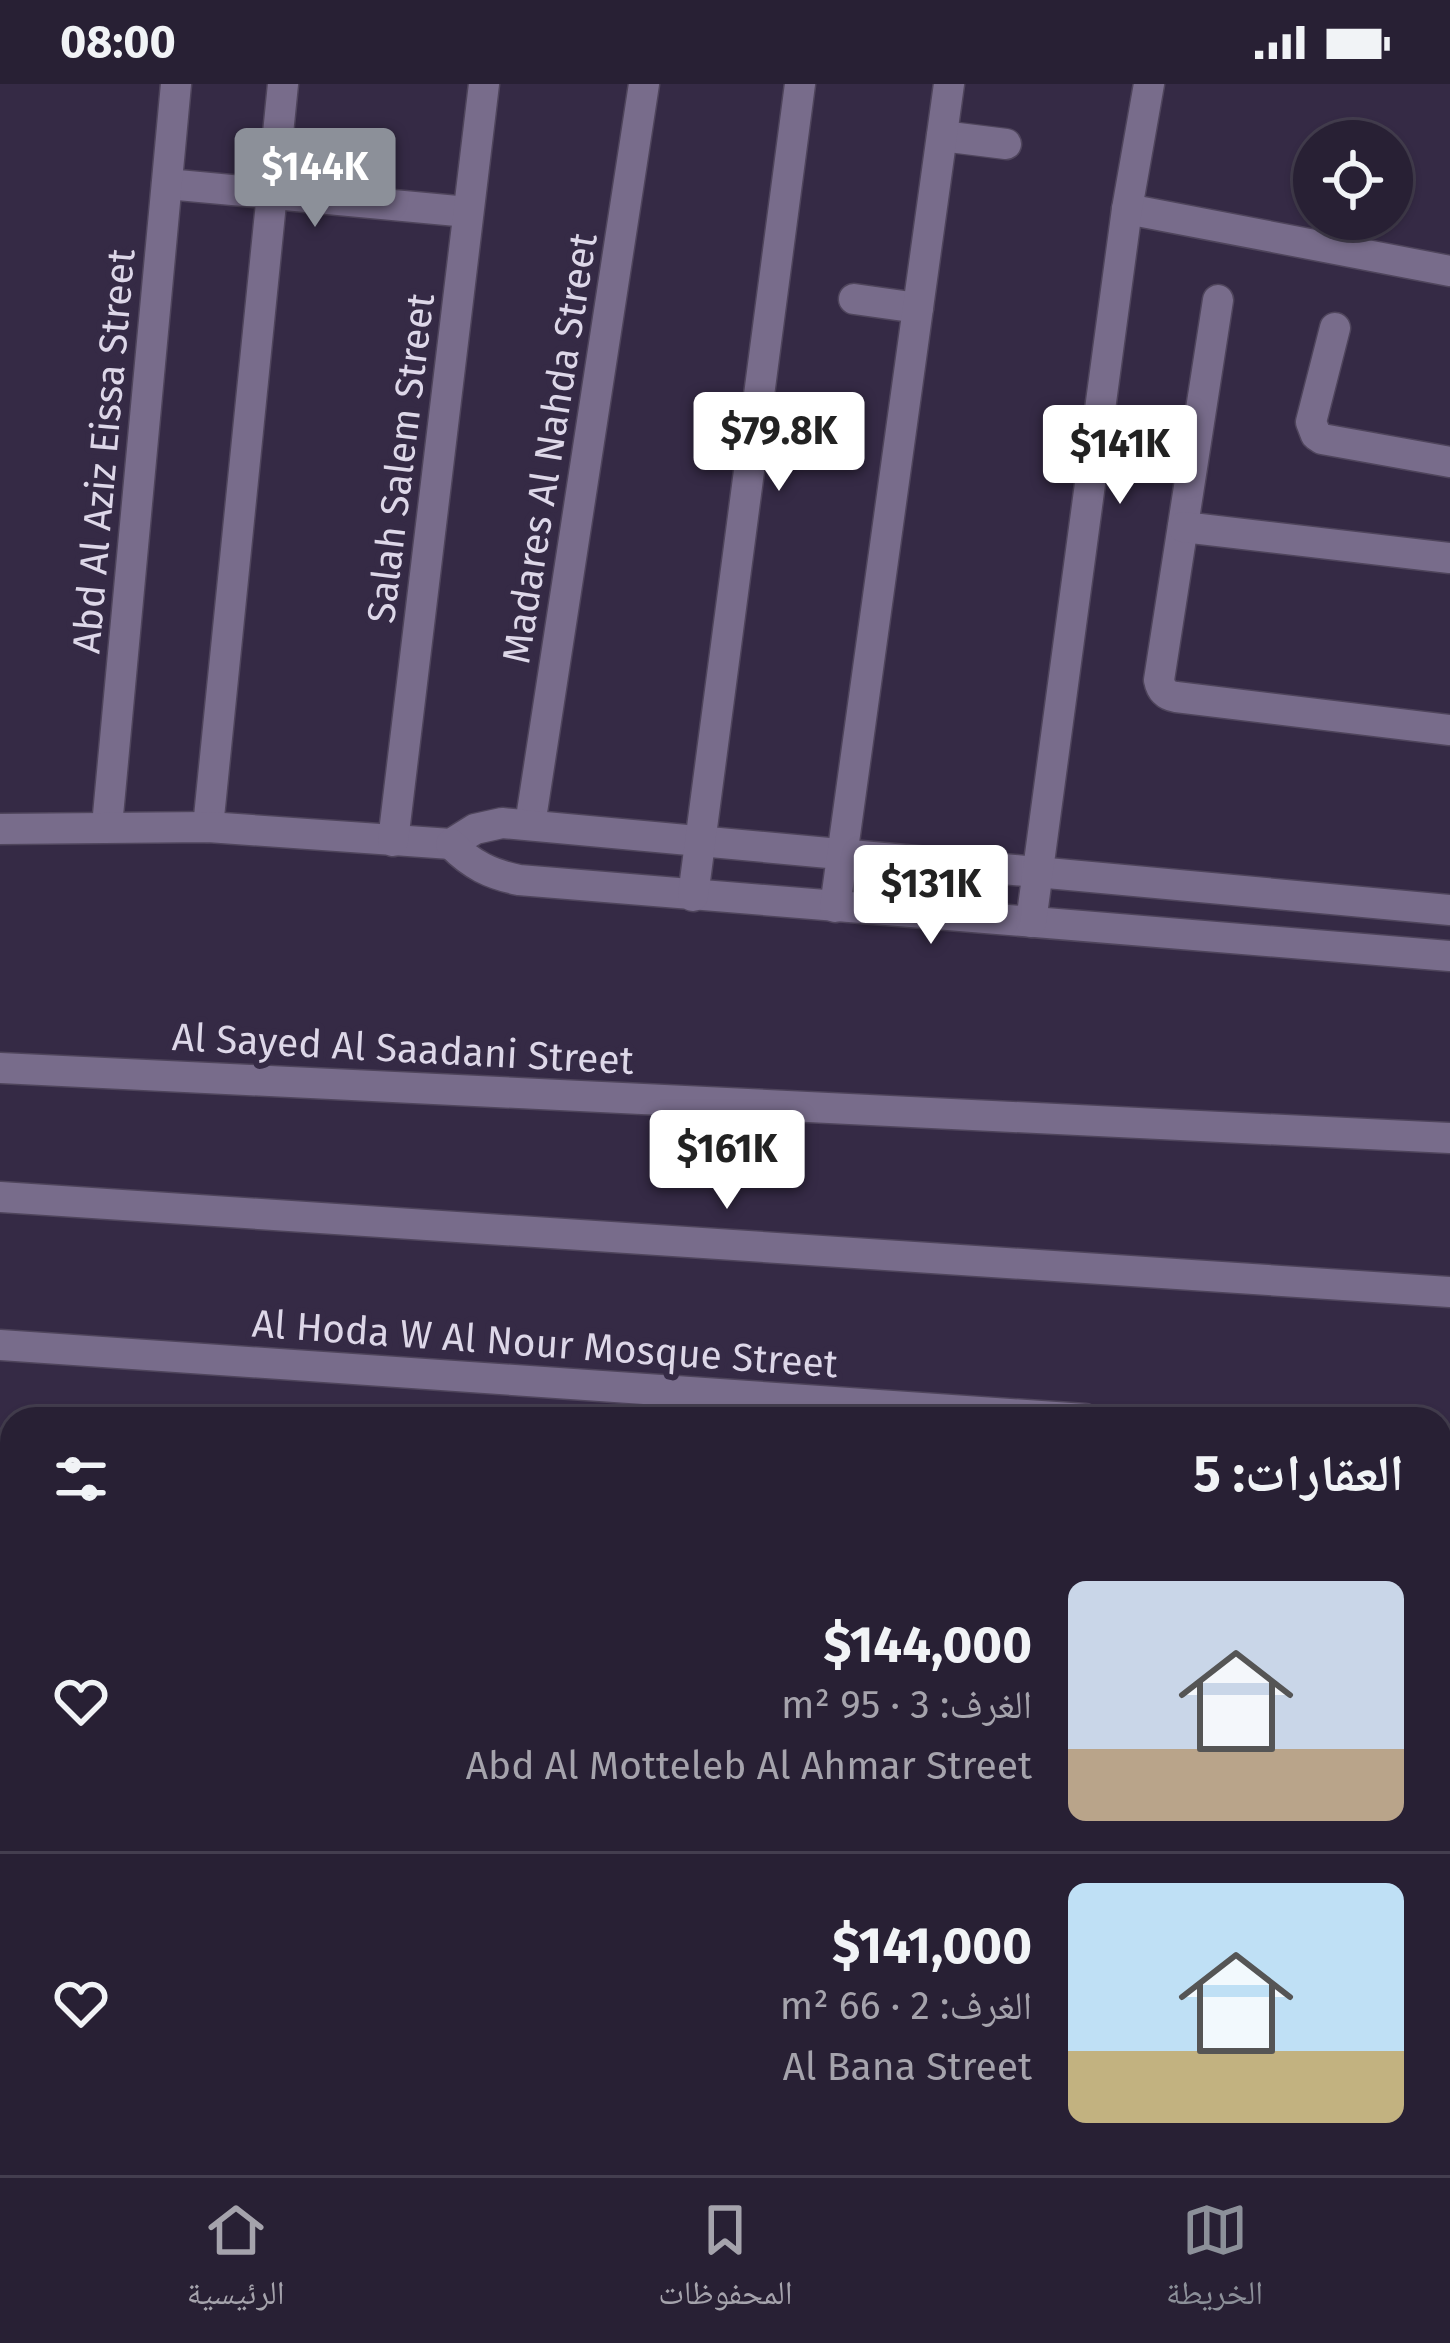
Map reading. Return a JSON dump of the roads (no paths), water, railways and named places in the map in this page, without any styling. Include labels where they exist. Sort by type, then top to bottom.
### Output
[{"type":"street","name":"Abd Al Aziz Eissa Street","points":[[107,826],[176,84]]},
{"type":"street","points":[[208,827],[283,84]]},
{"type":"street","name":"Salah Salem Street","points":[[393,841],[484,84]]},
{"type":"street","name":"Madares Al Nahda Street","points":[[530,825],[644,84]]},
{"type":"street","points":[[693,896],[800,84]]},
{"type":"street","points":[[835,907],[949,84]]},
{"type":"street","points":[[1031,922],[1127,209],[1149,84]]},
{"type":"street","points":[[942,136],[1006,144]]},
{"type":"street","points":[[167,184],[468,212]]},
{"type":"street","points":[[1127,209],[1450,271]]},
{"type":"street","points":[[854,298],[918,308]]},
{"type":"street","points":[[1218,300],[1159,680],[1164,692],[1450,730]]},
{"type":"street","points":[[1335,328],[1311,422],[1316,435],[1450,462]]},
{"type":"street","points":[[1183,526],[1450,558]]},
{"type":"street","points":[[0,829],[208,827],[451,844],[475,829],[502,823],[1450,910]]},
{"type":"street","points":[[451,844],[469,862],[519,880],[1450,956]]},
{"type":"street","name":"Al Sayed Al Saadani Street","points":[[0,1068],[1450,1138]]},
{"type":"street","points":[[0,1197],[1450,1292]]},
{"type":"street","name":"Al Hoda W Al Nour Mosque Street","points":[[0,1345],[909,1407]]}]
